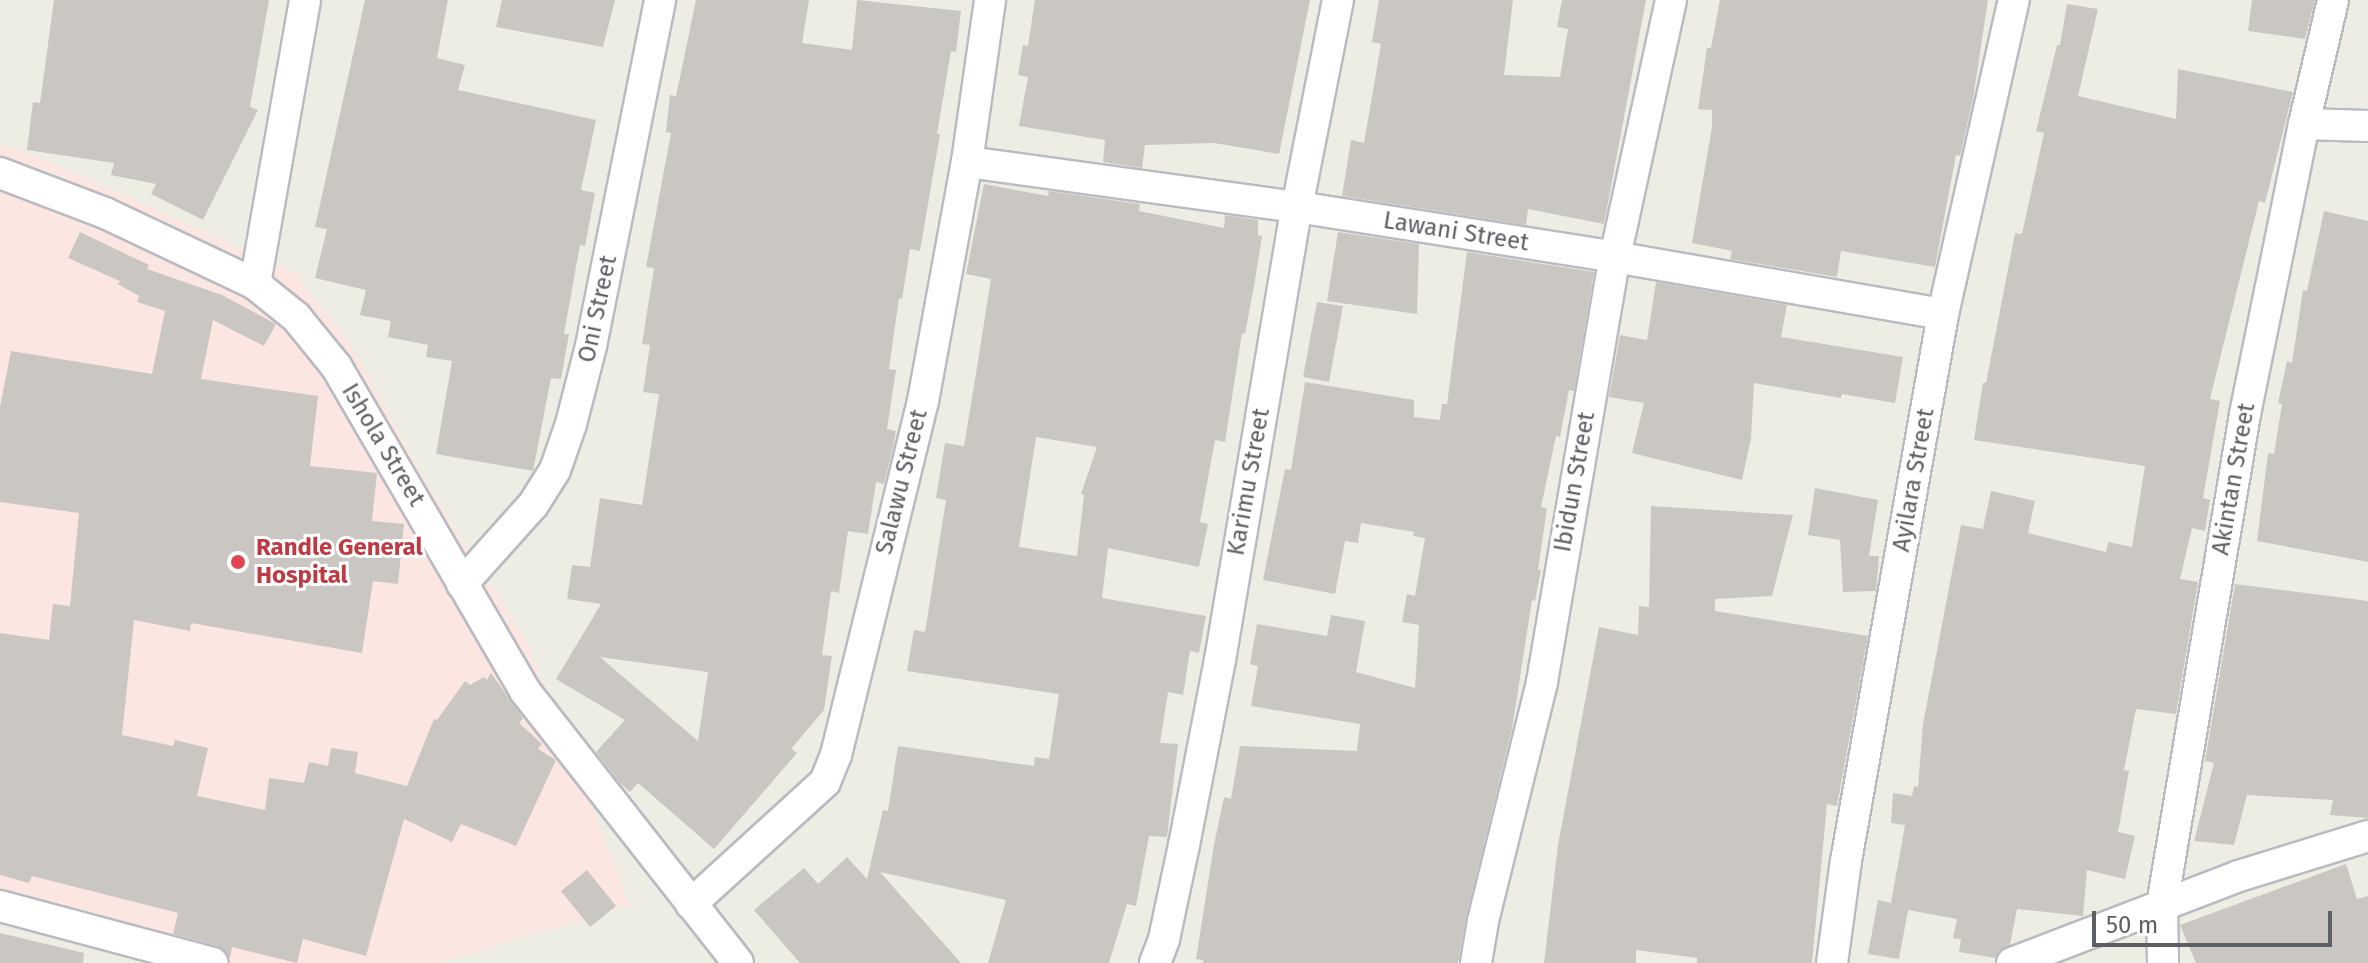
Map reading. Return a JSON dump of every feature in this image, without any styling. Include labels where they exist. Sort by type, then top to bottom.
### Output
[{"type":"street","points":[[255,284],[305,0]]},
{"type":"street","name":"Oni Street","points":[[462,584],[533,505],[555,470],[571,424],[591,346],[660,0]]},
{"type":"street","name":"Salawu Street","points":[[691,904],[825,782],[836,755],[923,401],[967,162],[990,0]]},
{"type":"street","name":"Karimu Street","points":[[1155,963],[1179,872],[1220,660],[1297,207],[1338,0]]},
{"type":"street","name":"Ibidun Street","points":[[1476,963],[1483,921],[1542,682],[1615,257],[1671,0]]},
{"type":"street","name":"Ayilara Street","points":[[1832,963],[1846,861],[1943,314],[2014,0]]},
{"type":"street","name":"Akintan Street","points":[[2163,963],[2162,905],[2245,414],[2304,124],[2333,0]]},
{"type":"street","points":[[2304,124],[2368,126]]},
{"type":"street","name":"Lawani Street","points":[[967,162],[1297,207],[1615,257],[1943,314]]},
{"type":"street","name":"Ishola Street","points":[[0,173],[105,213],[255,284],[296,317],[336,366],[525,691],[738,963]]},
{"type":"street","points":[[2012,963],[2239,876],[2368,836]]},
{"type":"street","points":[[0,906],[213,963]]},
{"type":"shaded area","name":"Randle General Hospital","points":[[0,144],[41,158],[295,273],[353,348],[426,482],[527,642],[630,905],[439,963],[169,963],[0,917]]},
{"type":"building","points":[[54,0],[269,0],[250,107],[258,110],[203,220],[151,194],[156,184],[111,175],[114,163],[27,150],[33,102],[40,103]]},
{"type":"building","points":[[365,0],[448,0],[437,58],[465,65],[458,90],[596,120],[581,190],[595,193],[585,246],[580,245],[564,334],[569,334],[561,379],[551,378],[533,471],[436,454],[452,361],[426,357],[428,345],[388,337],[391,321],[360,315],[366,290],[315,278],[327,229],[315,227]]},
{"type":"building","points":[[502,0],[615,0],[603,47],[496,27]]},
{"type":"building","points":[[696,0],[809,0],[802,43],[852,50],[857,0],[961,11],[956,52],[951,51],[920,251],[910,249],[902,299],[899,298],[889,369],[896,370],[887,429],[896,431],[893,447],[884,484],[876,482],[868,534],[848,531],[839,593],[831,591],[822,655],[832,656],[824,710],[791,749],[797,753],[714,849],[638,783],[630,792],[620,783],[596,752],[625,720],[556,679],[601,604],[567,599],[572,565],[590,567],[600,498],[642,505],[659,394],[643,392],[650,345],[642,344],[654,268],[646,267],[671,133],[666,132],[670,95],[676,96]],"holes":[[[600,657],[708,672],[698,741]]]},
{"type":"building","points":[[1035,0],[1310,0],[1279,154],[1214,143],[1145,145],[1142,168],[1103,162],[1105,140],[1019,126],[1028,77],[1018,75],[1023,45],[1028,46]]},
{"type":"building","points":[[1379,0],[1513,0],[1504,75],[1560,77],[1568,29],[1557,27],[1562,0],[1646,0],[1604,224],[1528,209],[1526,225],[1342,196],[1351,140],[1364,143],[1381,44],[1372,42]]},
{"type":"building","points":[[1720,0],[1988,0],[1973,99],[1960,156],[1956,155],[1935,267],[1841,251],[1837,277],[1730,259],[1732,251],[1692,243],[1712,127],[1712,110],[1698,109],[1707,48],[1711,48]]},
{"type":"building","points":[[2252,0],[2315,0],[2305,39],[2248,31]]},
{"type":"building","points":[[2067,4],[2098,9],[2078,96],[2176,119],[2178,69],[2293,92],[2265,203],[2259,201],[2210,399],[2220,401],[2203,498],[2210,500],[2205,531],[2192,528],[2180,579],[2198,582],[2176,714],[2136,709],[2124,770],[2129,771],[2118,832],[2135,836],[2125,879],[2087,870],[2083,916],[2017,909],[2010,945],[1999,951],[1995,958],[1959,952],[1961,939],[1953,938],[1957,919],[1908,910],[1899,959],[1868,954],[1878,900],[1891,903],[1905,825],[1891,823],[1893,793],[1912,796],[1914,786],[1918,787],[1923,724],[1961,525],[1983,529],[1991,491],[2035,501],[2028,533],[2106,552],[2108,542],[2132,547],[2145,466],[1974,440],[2015,233],[2022,234],[2044,133],[2036,131],[2057,45],[2060,45]]},
{"type":"building","points":[[984,184],[1048,196],[1049,191],[1140,204],[1139,211],[1224,228],[1225,215],[1258,220],[1258,235],[1262,236],[1254,286],[1245,334],[1242,333],[1225,442],[1215,440],[1200,522],[1208,524],[1199,567],[1108,548],[1102,598],[1206,616],[1199,653],[1190,651],[1183,695],[1168,692],[1160,743],[1178,744],[1167,837],[1149,836],[1136,906],[1127,904],[1109,963],[988,963],[1006,900],[880,872],[961,963],[800,963],[754,910],[804,868],[818,884],[847,857],[867,879],[883,810],[888,811],[898,746],[1034,766],[1035,757],[1049,759],[1059,694],[907,671],[914,630],[925,632],[946,500],[936,498],[945,443],[964,446],[991,279],[966,274]],"holes":[[[1036,437],[1097,447],[1081,494],[1084,495],[1077,556],[1019,547]]]},
{"type":"building","points":[[2324,211],[2368,221],[2368,562],[2257,541],[2268,453],[2274,454],[2282,404],[2278,403],[2287,361],[2292,363],[2303,290],[2307,291]]},
{"type":"building","points":[[80,232],[149,265],[147,269],[222,295],[276,324],[264,346],[213,320],[201,379],[318,396],[310,466],[377,473],[372,521],[404,524],[398,584],[373,581],[362,653],[191,623],[190,631],[134,620],[122,735],[173,746],[175,740],[208,748],[197,796],[265,810],[269,778],[304,783],[309,762],[328,766],[331,748],[358,752],[355,773],[407,786],[434,719],[437,720],[465,681],[470,685],[484,677],[487,680],[491,673],[523,718],[519,723],[542,744],[538,749],[556,760],[516,846],[461,824],[452,842],[404,819],[366,956],[303,939],[297,963],[232,947],[230,958],[218,946],[173,934],[178,913],[32,876],[29,883],[0,875],[0,633],[49,640],[53,604],[70,606],[79,513],[0,502],[0,407],[11,351],[152,374],[165,311],[137,302],[139,296],[118,284],[120,281],[68,258]]},
{"type":"building","points":[[1338,232],[1419,244],[1417,314],[1327,301]]},
{"type":"building","points":[[1467,252],[1594,272],[1574,391],[1569,390],[1541,507],[1547,508],[1538,570],[1541,570],[1535,601],[1532,600],[1512,729],[1466,917],[1458,963],[1203,963],[1203,960],[1196,959],[1214,845],[1224,797],[1231,799],[1240,746],[1357,751],[1360,724],[1251,706],[1258,666],[1250,664],[1257,624],[1327,636],[1331,615],[1365,621],[1356,672],[1415,688],[1419,625],[1402,622],[1407,594],[1415,596],[1425,538],[1413,536],[1414,532],[1361,523],[1358,543],[1345,541],[1335,594],[1263,580],[1285,469],[1291,470],[1305,382],[1414,400],[1414,417],[1440,420],[1442,404],[1447,404]]},
{"type":"building","points":[[1656,282],[1787,305],[1781,337],[1903,357],[1895,403],[1842,394],[1841,398],[1754,383],[1751,438],[1742,480],[1632,453],[1644,403],[1609,397],[1620,335],[1647,340]]},
{"type":"building","points":[[1317,302],[1343,306],[1329,382],[1303,377]]},
{"type":"building","points":[[1815,488],[1878,500],[1869,556],[1879,556],[1876,591],[1843,592],[1840,540],[1808,535]]},
{"type":"building","points":[[1651,506],[1793,515],[1772,596],[1715,599],[1715,611],[1868,636],[1837,806],[1827,804],[1812,963],[1697,963],[1697,958],[1636,950],[1636,963],[1544,963],[1558,845],[1599,627],[1638,635],[1639,606],[1649,607]]},
{"type":"building","points":[[2235,584],[2368,601],[2368,818],[2330,815],[2333,800],[2247,795],[2234,845],[2194,841],[2214,763],[2205,761]]},
{"type":"building","points":[[2346,864],[2357,899],[2368,896],[2368,963],[2196,963],[2180,925]]},
{"type":"building","points":[[587,870],[616,906],[590,927],[561,891]]},
{"type":"building","points":[[0,933],[84,953],[83,963],[0,963]]},
{"type":"place","name":"Randle General Hospital","points":[[238,562]]}]
